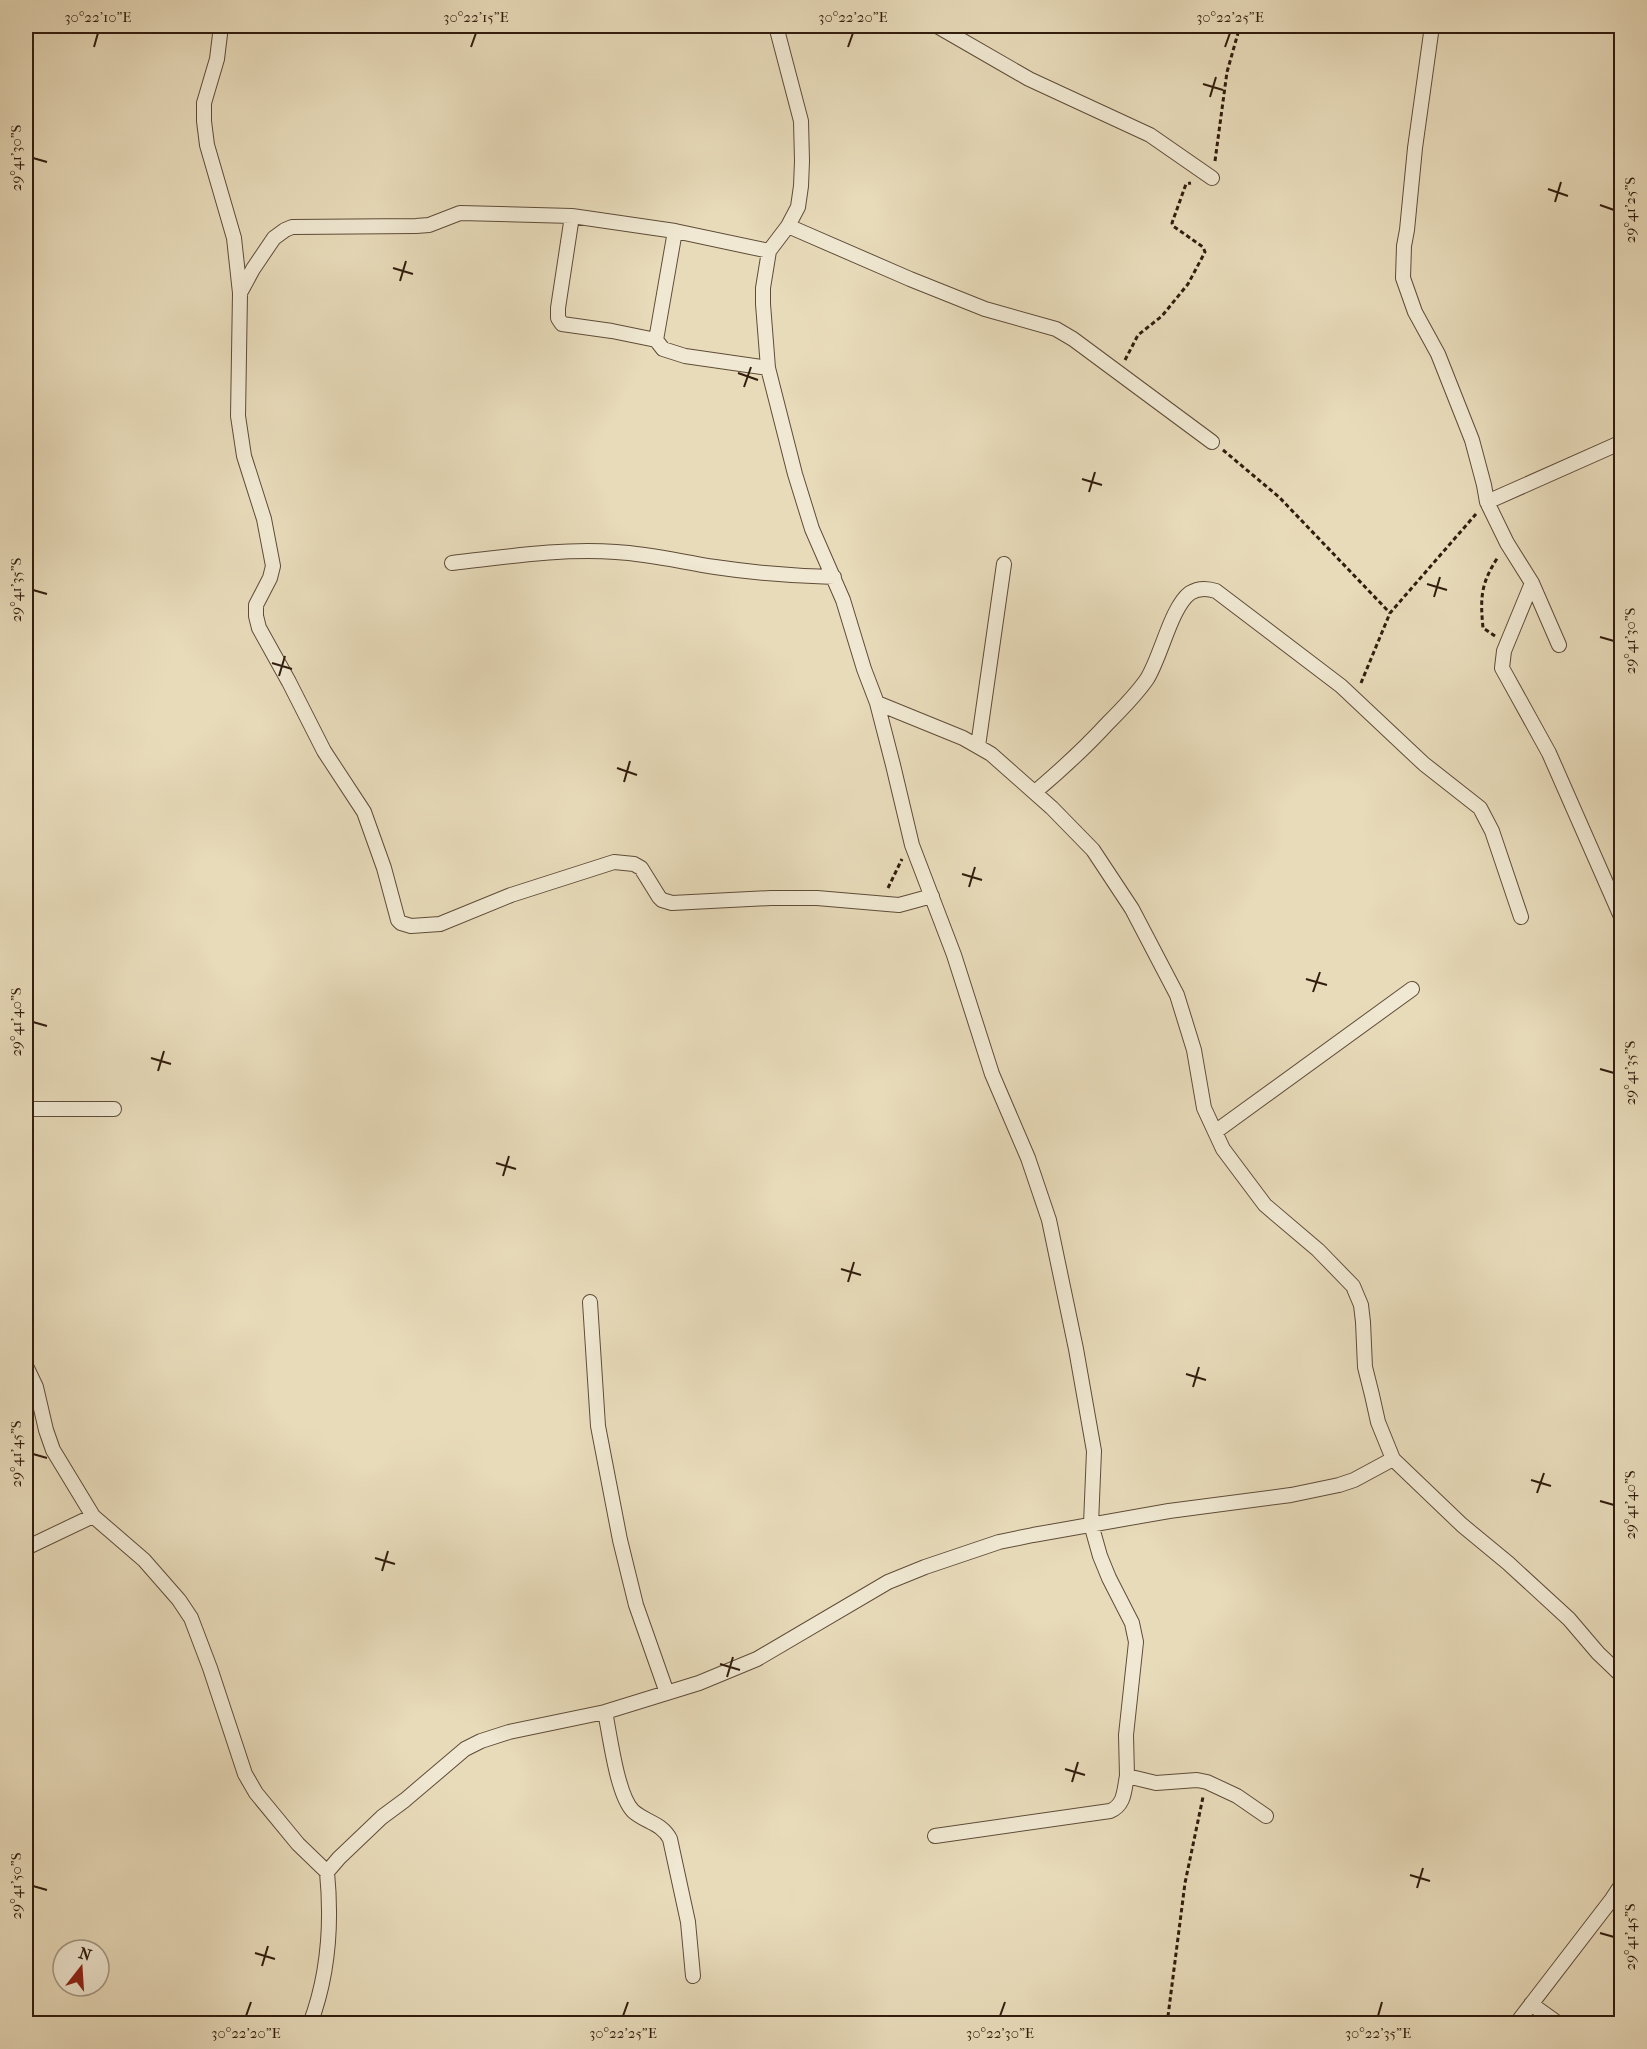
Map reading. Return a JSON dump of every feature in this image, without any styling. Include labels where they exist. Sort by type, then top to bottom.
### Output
[{"type":"street","points":[[221,26],[217,59],[204,103],[204,121],[207,145],[234,238],[240,293],[238,382],[244,456],[264,519],[273,566],[270,578],[256,605],[259,628],[290,682],[324,751],[364,812],[384,868],[396,914],[401,923],[411,926],[440,924],[511,895],[614,862],[634,864],[640,868],[659,897],[672,903],[817,898],[899,905],[932,896]]},
{"type":"street","points":[[776,26],[801,121],[801,186],[798,207],[788,226],[769,251],[763,288],[768,368],[795,474],[812,529],[850,619],[877,704],[894,765],[912,845],[954,955],[992,1074],[1028,1158],[1049,1220],[1094,1451],[1091,1524],[1109,1578],[1132,1623],[1136,1642],[1126,1727],[1127,1776],[1121,1804],[1117,1808],[1110,1811],[935,1836]]},
{"type":"street","points":[[937,26],[1029,80],[1150,135],[1212,178]]},
{"type":"street","points":[[1432,26],[1414,148],[1402,278],[1415,312],[1438,354],[1472,440],[1486,501],[1507,543],[1532,584],[1559,645]]},
{"type":"street","points":[[240,293],[273,238],[292,227],[429,225],[460,213],[572,216],[675,231],[769,251]]},
{"type":"street","points":[[572,216],[558,318],[562,324],[656,340],[663,349],[685,356],[768,368]]},
{"type":"street","points":[[788,226],[985,309],[1056,329],[1120,372],[1212,441]]},
{"type":"street","points":[[656,340],[675,231]]},
{"type":"street","points":[[1486,501],[1622,442]]},
{"type":"street","points":[[452,563],[548,552],[605,552],[662,556],[714,567],[776,575],[834,577]]},
{"type":"street","points":[[978,746],[1004,564]]},
{"type":"street","points":[[1532,584],[1507,645],[1502,668],[1550,753],[1622,919]]},
{"type":"street","points":[[1035,792],[1086,747],[1136,693],[1157,661],[1176,611],[1189,594],[1198,589],[1210,589],[1216,591],[1284,644],[1306,658],[1376,716],[1424,764],[1480,808],[1492,831],[1521,917]]},
{"type":"street","points":[[877,704],[978,746],[1035,792],[1083,839],[1100,860],[1132,909],[1178,995],[1194,1050],[1204,1108],[1223,1149],[1234,1167],[1265,1205],[1318,1250],[1353,1286],[1364,1322],[1365,1366],[1378,1422],[1393,1459],[1462,1525],[1508,1563],[1569,1619],[1598,1653],[1622,1676]]},
{"type":"street","points":[[1215,1132],[1412,989]]},
{"type":"street","points":[[26,1108],[114,1109]]},
{"type":"street","points":[[590,1302],[598,1426],[620,1540],[636,1605],[667,1693]]},
{"type":"street","points":[[26,1366],[36,1387],[53,1450],[93,1516],[144,1560],[191,1618],[245,1774],[256,1793],[298,1844],[327,1872],[330,1903],[327,1966],[310,2024]]},
{"type":"street","points":[[327,1872],[382,1816],[405,1800],[465,1749],[509,1732],[605,1712],[699,1683],[757,1659],[888,1582],[925,1567],[999,1542],[1169,1511],[1328,1488],[1354,1480],[1393,1459]]},
{"type":"street","points":[[26,1548],[93,1516]]},
{"type":"street","points":[[605,1712],[617,1769],[628,1805],[634,1812],[666,1831],[670,1839],[688,1922],[693,1976]]},
{"type":"street","points":[[1127,1776],[1156,1783],[1197,1780],[1207,1782],[1237,1796],[1266,1816]]},
{"type":"street","points":[[1516,2024],[1622,1884]]},
{"type":"street","points":[[1531,2004],[1559,2024]]},
{"type":"path","points":[[1120,372],[1138,335],[1172,305],[1188,284],[1205,252],[1203,247],[1175,228],[1172,223],[1186,184],[1212,178],[1227,72],[1240,26]]},
{"type":"path","points":[[1212,441],[1278,497],[1390,613]]},
{"type":"path","points":[[1354,698],[1390,613],[1486,501]]},
{"type":"path","points":[[1507,543],[1486,576],[1482,603],[1483,628],[1507,645]]},
{"type":"path","points":[[885,891],[892,882],[897,866],[912,845]]},
{"type":"path","points":[[1167,2024],[1185,1883],[1207,1782]]}]
